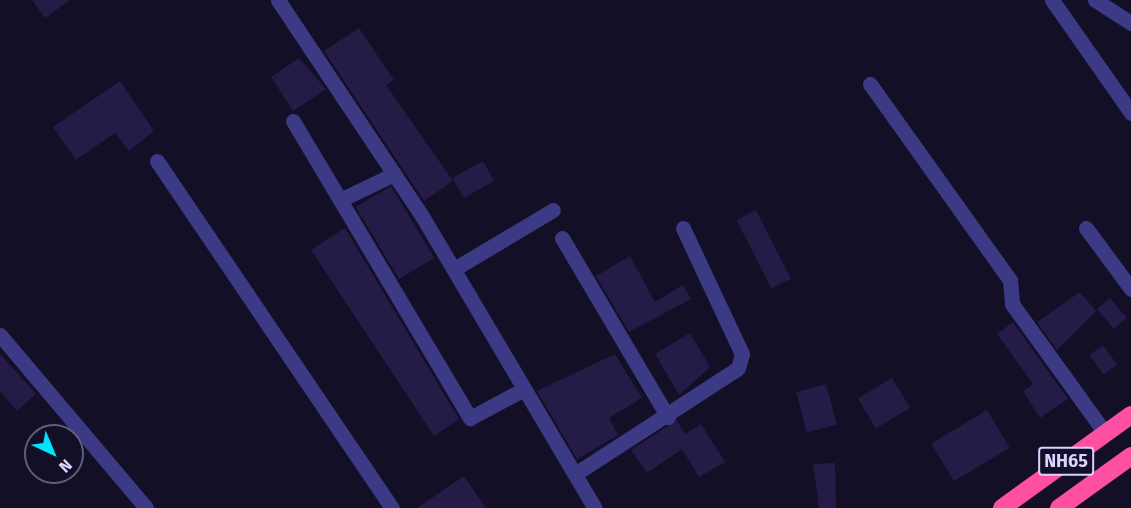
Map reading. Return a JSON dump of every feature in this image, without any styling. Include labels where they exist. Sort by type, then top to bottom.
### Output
[{"type":"highway","name":"NH65","points":[[1002,508],[1131,415]]},
{"type":"highway","name":"NH65","points":[[1059,508],[1131,456]]},
{"type":"street","points":[[278,0],[394,174],[454,269],[595,508]]},
{"type":"street","points":[[1052,0],[1131,113]]},
{"type":"street","points":[[1095,0],[1131,23]]},
{"type":"street","points":[[870,84],[1010,280],[1012,304],[1105,433]]},
{"type":"street","points":[[293,122],[470,418],[524,389]]},
{"type":"street","points":[[157,161],[392,508]]},
{"type":"street","points":[[340,200],[394,174]]},
{"type":"street","points":[[454,269],[553,210]]},
{"type":"street","points":[[575,474],[722,382],[738,368],[742,354],[684,228]]},
{"type":"street","points":[[1086,228],[1131,289]]},
{"type":"street","points":[[562,238],[668,417]]},
{"type":"street","points":[[0,335],[146,508]]},
{"type":"building","points":[[32,0],[70,0],[45,18]]},
{"type":"building","points":[[359,28],[394,80],[386,85],[453,181],[424,201],[324,51]]},
{"type":"building","points":[[299,58],[326,89],[293,111],[271,77]]},
{"type":"building","points":[[120,81],[154,131],[129,151],[115,133],[76,160],[53,127]]},
{"type":"building","points":[[483,161],[494,181],[464,198],[452,178]]},
{"type":"building","points":[[391,186],[434,258],[399,279],[356,207]]},
{"type":"building","points":[[756,210],[791,279],[771,289],[736,220]]},
{"type":"building","points":[[345,228],[459,419],[434,436],[311,250]]},
{"type":"building","points":[[630,256],[655,302],[683,285],[691,299],[629,332],[596,276]]},
{"type":"building","points":[[1080,292],[1096,311],[1057,350],[1037,322]]},
{"type":"building","points":[[1110,298],[1127,318],[1114,329],[1097,309]]},
{"type":"building","points":[[1013,322],[1068,399],[1040,418],[1023,391],[1033,384],[997,334]]},
{"type":"building","points":[[690,333],[710,367],[679,395],[655,354]]},
{"type":"building","points":[[1103,345],[1117,364],[1103,374],[1089,355]]},
{"type":"building","points":[[0,354],[36,394],[17,411],[0,391]]},
{"type":"building","points":[[615,354],[642,398],[609,418],[618,435],[577,459],[537,391]]},
{"type":"building","points":[[892,378],[910,408],[876,429],[858,399]]},
{"type":"building","points":[[826,384],[837,425],[807,433],[796,392]]},
{"type":"building","points":[[987,410],[1010,448],[954,481],[931,443]]},
{"type":"building","points":[[677,420],[685,434],[701,424],[725,462],[699,477],[682,449],[647,473],[631,450]]},
{"type":"building","points":[[835,463],[836,508],[819,508],[813,464]]},
{"type":"building","points":[[464,476],[486,508],[417,508]]}]
